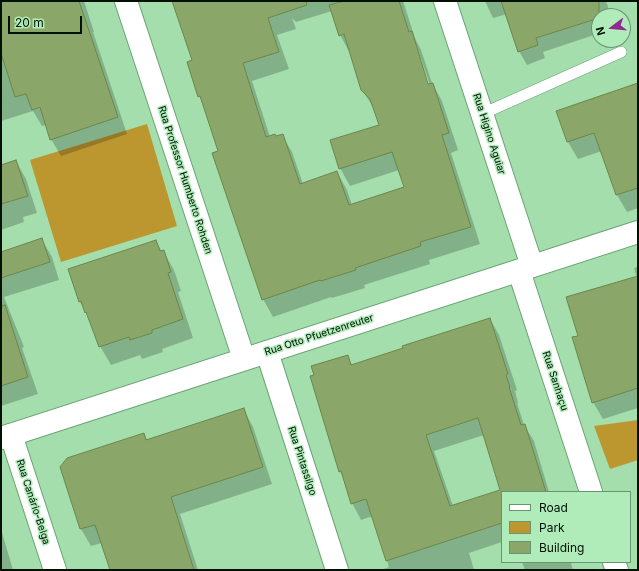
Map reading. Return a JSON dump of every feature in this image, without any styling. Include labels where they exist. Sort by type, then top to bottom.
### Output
[{"type":"street","name":"Rua Professor Humberto Rohden","points":[[126,1],[244,359]]},
{"type":"street","name":"Rua Higino Aguiar","points":[[445,1],[482,114],[525,268]]},
{"type":"street","name":"Rua Otto Pfuetzenreuter","points":[[6,436],[638,232]]},
{"type":"street","name":"Rua Sanhaçu","points":[[525,268],[591,491]]},
{"type":"street","name":"Rua Pintassilgo","points":[[267,352],[337,570]]},
{"type":"street","name":"Rua Canário-Belga","points":[[6,436],[55,570]]},
{"type":"lane","points":[[482,114],[621,52]]},
{"type":"green space","points":[[147,124],[177,226],[61,262],[30,160]]},
{"type":"green space","points":[[638,420],[638,460],[610,469],[594,426]]},
{"type":"building","points":[[1,1],[79,1],[118,117],[50,140],[40,107],[32,110],[26,94],[15,97],[1,53]]},
{"type":"building","points":[[172,1],[306,1],[307,5],[268,18],[279,52],[243,63],[266,137],[275,134],[276,136],[283,134],[300,184],[337,171],[349,205],[404,187],[392,152],[339,169],[330,140],[379,125],[370,99],[361,90],[344,34],[339,36],[329,5],[344,1],[399,1],[409,32],[412,31],[428,84],[433,83],[449,133],[442,135],[471,227],[420,242],[421,246],[355,268],[356,270],[321,281],[320,280],[262,300],[212,153],[218,151],[187,62],[192,60]]},
{"type":"building","points":[[501,1],[599,1],[599,8],[591,8],[591,21],[536,38],[538,45],[518,52]]},
{"type":"building","points":[[638,83],[638,188],[616,195],[594,133],[567,142],[556,111]]},
{"type":"building","points":[[16,160],[28,196],[1,204],[1,165]]},
{"type":"building","points":[[42,238],[50,262],[1,278],[1,252]]},
{"type":"building","points":[[156,240],[160,251],[164,250],[171,272],[168,273],[183,319],[152,330],[152,333],[130,340],[129,337],[99,347],[86,312],[85,313],[81,301],[79,302],[68,269]]},
{"type":"building","points":[[638,276],[638,388],[592,403],[572,337],[578,336],[566,297]]},
{"type":"building","points":[[5,305],[28,377],[1,386],[1,306]]},
{"type":"building","points":[[490,318],[508,374],[506,375],[509,387],[521,425],[525,424],[546,491],[501,491],[501,523],[386,561],[366,499],[351,504],[341,471],[339,472],[310,376],[314,375],[311,366],[348,355],[351,365],[403,348],[402,346]],"holes":[[[478,418],[500,490],[450,506],[426,435]]]},
{"type":"building","points":[[244,408],[263,467],[171,497],[194,570],[110,570],[95,525],[80,529],[60,467],[67,458],[144,433],[146,440]]}]
